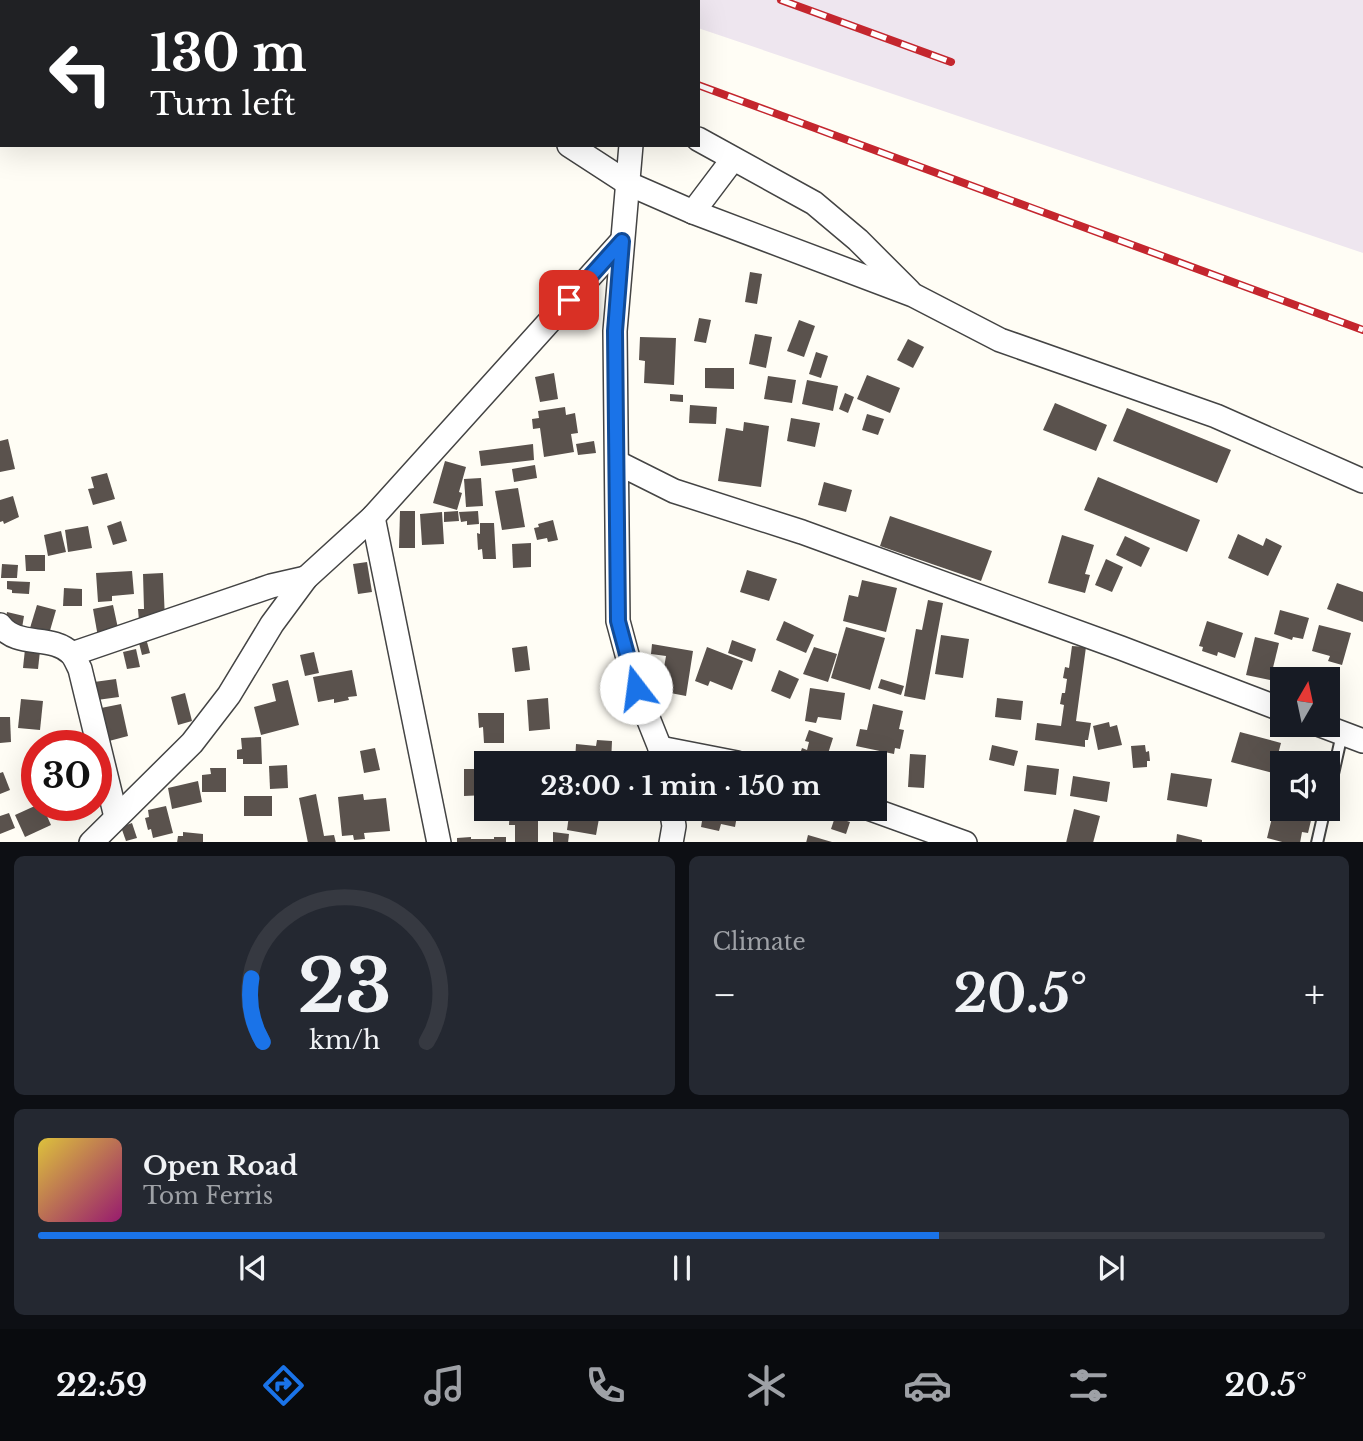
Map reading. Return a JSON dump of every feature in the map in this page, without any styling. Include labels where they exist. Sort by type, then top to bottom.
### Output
[{"type":"street","points":[[700,140],[814,203],[858,240],[913,296]]},
{"type":"street","points":[[572,147],[629,184],[693,212],[913,296],[1000,340],[1216,416],[1363,481]]},
{"type":"street","points":[[631,147],[615,331],[618,621],[636,688],[660,751]]},
{"type":"street","points":[[693,212],[733,159]]},
{"type":"street","points":[[91,842],[192,744],[229,695],[272,624],[306,578],[373,517],[622,241]]},
{"type":"street","points":[[618,463],[674,491],[802,532],[1270,705]]},
{"type":"street","points":[[373,517],[439,842]]},
{"type":"street","points":[[72,654],[271,586],[306,578]]},
{"type":"street","points":[[0,625],[6,634],[25,641],[41,640],[58,645],[72,654],[80,669],[116,817]]},
{"type":"street","points":[[887,815],[965,842]]},
{"type":"street","points":[[671,842],[673,821]]},
{"type":"lane","points":[[1340,768],[1353,738]]},
{"type":"lane","points":[[1317,842],[1322,821]]},
{"type":"shaded area","points":[[700,0],[1363,0],[1363,253],[700,29]]},
{"type":"building","points":[[750,272],[762,274],[757,304],[745,302]]},
{"type":"building","points":[[699,318],[711,320],[706,343],[694,341]]},
{"type":"building","points":[[799,320],[815,326],[804,357],[787,351]]},
{"type":"building","points":[[755,334],[772,337],[766,368],[749,364]]},
{"type":"building","points":[[640,337],[676,338],[674,385],[644,383],[645,361],[639,360]]},
{"type":"building","points":[[908,339],[924,347],[913,368],[897,360]]},
{"type":"building","points":[[816,352],[828,356],[821,378],[809,374]]},
{"type":"building","points":[[705,368],[734,368],[734,389],[705,388]]},
{"type":"building","points":[[554,373],[558,399],[540,402],[535,377]]},
{"type":"building","points":[[867,375],[900,388],[890,413],[857,399]]},
{"type":"building","points":[[768,376],[796,380],[792,403],[764,399]]},
{"type":"building","points":[[807,380],[838,386],[833,411],[802,404]]},
{"type":"building","points":[[845,393],[854,397],[848,413],[839,409]]},
{"type":"building","points":[[670,394],[683,395],[683,402],[670,401]]},
{"type":"building","points":[[1055,403],[1107,425],[1096,451],[1043,430]]},
{"type":"building","points":[[690,405],[717,407],[716,424],[689,423]]},
{"type":"building","points":[[565,407],[566,415],[575,413],[578,433],[571,434],[574,452],[544,457],[540,428],[533,429],[532,419],[539,418],[538,411]]},
{"type":"building","points":[[1127,408],[1231,450],[1217,483],[1113,441]]},
{"type":"building","points":[[867,414],[884,419],[878,435],[862,430]]},
{"type":"building","points":[[791,418],[820,423],[815,447],[787,441]]},
{"type":"building","points":[[744,422],[769,426],[761,487],[718,481],[726,428],[743,431]]},
{"type":"building","points":[[8,439],[15,469],[0,472],[0,441]]},
{"type":"building","points":[[594,441],[596,453],[578,455],[576,444]]},
{"type":"building","points":[[533,444],[534,460],[481,466],[479,451]]},
{"type":"building","points":[[445,461],[466,467],[457,510],[433,503]]},
{"type":"building","points":[[535,465],[537,478],[514,482],[512,469]]},
{"type":"building","points":[[107,473],[115,499],[93,505],[88,489],[94,488],[91,477]]},
{"type":"building","points":[[1098,477],[1200,520],[1187,552],[1084,510]]},
{"type":"building","points":[[481,478],[483,506],[466,507],[464,479]]},
{"type":"building","points":[[824,482],[852,490],[846,512],[818,505]]},
{"type":"building","points":[[518,488],[525,527],[502,530],[495,491]]},
{"type":"building","points":[[13,496],[19,517],[4,524],[3,521],[0,522],[0,500]]},
{"type":"building","points":[[400,511],[415,511],[415,548],[399,548]]},
{"type":"building","points":[[458,511],[459,521],[444,522],[444,512]]},
{"type":"building","points":[[478,511],[479,524],[467,525],[467,521],[461,522],[459,512]]},
{"type":"building","points":[[442,512],[444,544],[422,545],[420,514]]},
{"type":"building","points":[[890,516],[992,551],[981,581],[880,546]]},
{"type":"building","points":[[553,520],[558,540],[537,540],[534,528],[539,527],[538,524]]},
{"type":"building","points":[[121,521],[127,541],[113,545],[107,526]]},
{"type":"building","points":[[480,523],[494,523],[496,559],[483,559],[482,549],[478,550],[477,533],[480,534]]},
{"type":"building","points":[[88,526],[92,548],[68,552],[65,530]]},
{"type":"building","points":[[61,531],[66,552],[48,556],[44,535]]},
{"type":"building","points":[[1238,534],[1263,546],[1266,538],[1282,546],[1268,576],[1228,558]]},
{"type":"building","points":[[1062,535],[1094,545],[1085,574],[1090,575],[1085,593],[1048,583]]},
{"type":"building","points":[[1125,536],[1150,548],[1141,567],[1116,555]]},
{"type":"building","points":[[531,543],[531,567],[513,568],[512,544]]},
{"type":"building","points":[[25,555],[45,555],[45,571],[26,571]]},
{"type":"building","points":[[1106,559],[1123,567],[1112,592],[1095,585]]},
{"type":"building","points":[[367,562],[372,592],[358,594],[353,564]]},
{"type":"building","points":[[2,564],[18,565],[17,578],[1,578]]},
{"type":"building","points":[[747,570],[777,579],[769,601],[740,592]]},
{"type":"building","points":[[132,571],[134,594],[112,596],[112,601],[98,602],[96,573]]},
{"type":"building","points":[[163,573],[165,620],[139,621],[138,609],[144,609],[143,574]]},
{"type":"building","points":[[862,580],[897,588],[886,632],[843,621],[849,595],[858,597]]},
{"type":"building","points":[[7,581],[30,582],[29,594],[12,593],[12,590],[7,589]]},
{"type":"building","points":[[1337,583],[1363,592],[1363,622],[1327,609]]},
{"type":"building","points":[[64,588],[82,589],[82,606],[63,606]]},
{"type":"building","points":[[928,600],[943,603],[925,700],[904,696],[916,629],[922,630]]},
{"type":"building","points":[[37,605],[56,610],[49,634],[30,628]]},
{"type":"building","points":[[113,605],[119,633],[98,637],[93,609]]},
{"type":"building","points":[[1280,610],[1309,618],[1303,639],[1293,637],[1292,640],[1274,634]]},
{"type":"building","points":[[7,612],[24,616],[22,628],[5,624]]},
{"type":"building","points":[[784,621],[814,635],[806,653],[776,640]]},
{"type":"building","points":[[1207,621],[1243,633],[1235,658],[1218,652],[1217,656],[1202,651],[1203,647],[1199,646]]},
{"type":"building","points":[[1319,625],[1351,633],[1342,665],[1328,661],[1330,656],[1312,651]]},
{"type":"building","points":[[846,627],[885,638],[870,690],[831,678]]},
{"type":"building","points":[[941,635],[969,639],[963,678],[935,674]]},
{"type":"building","points":[[1255,637],[1279,643],[1273,667],[1270,667],[1270,680],[1246,675]]},
{"type":"building","points":[[732,640],[756,649],[752,662],[728,653]]},
{"type":"building","points":[[147,642],[150,653],[142,655],[139,643]]},
{"type":"building","points":[[652,644],[693,651],[686,696],[660,691],[666,656],[651,654]]},
{"type":"building","points":[[527,646],[530,670],[515,672],[512,648]]},
{"type":"building","points":[[1072,646],[1086,647],[1076,721],[1091,723],[1085,747],[1035,740],[1037,723],[1061,726],[1064,705],[1060,704],[1067,679],[1063,678],[1065,667],[1069,668]]},
{"type":"building","points":[[707,647],[743,661],[732,690],[710,681],[708,686],[695,681]]},
{"type":"building","points":[[814,647],[837,654],[828,682],[803,674]]},
{"type":"building","points":[[25,649],[40,651],[38,669],[23,668]]},
{"type":"building","points":[[136,649],[140,667],[127,669],[123,652]]},
{"type":"building","points":[[314,652],[319,673],[305,676],[300,655]]},
{"type":"building","points":[[352,670],[357,696],[334,703],[334,699],[318,702],[313,677]]},
{"type":"building","points":[[779,670],[799,679],[790,699],[771,691]]},
{"type":"building","points":[[116,679],[119,697],[97,700],[94,682]]},
{"type":"building","points":[[881,679],[904,686],[901,695],[878,688]]},
{"type":"building","points":[[288,680],[299,725],[261,735],[254,707],[276,701],[272,684]]},
{"type":"building","points":[[810,688],[845,693],[841,720],[818,717],[816,723],[805,721]]},
{"type":"building","points":[[185,693],[192,721],[178,725],[171,697]]},
{"type":"building","points":[[548,698],[550,729],[529,731],[527,700]]},
{"type":"building","points":[[997,698],[1023,701],[1021,720],[995,717]]},
{"type":"building","points":[[21,699],[43,701],[40,730],[18,728]]},
{"type":"building","points":[[121,704],[128,736],[112,740],[112,730],[106,730],[101,708]]},
{"type":"building","points":[[873,704],[903,711],[899,729],[904,730],[900,749],[895,748],[894,754],[856,746],[860,729],[867,730]]},
{"type":"building","points":[[478,713],[504,713],[504,743],[484,743],[483,727],[479,728]]},
{"type":"building","points":[[0,717],[10,717],[11,742],[0,743]]},
{"type":"building","points":[[1109,722],[1110,727],[1117,725],[1122,745],[1098,750],[1093,726]]},
{"type":"building","points":[[809,730],[833,738],[829,751],[801,751],[802,748],[807,750],[809,742],[805,741]]},
{"type":"building","points":[[1240,732],[1281,743],[1279,751],[1270,751],[1270,772],[1231,762]]},
{"type":"building","points":[[261,737],[262,764],[243,764],[243,759],[237,759],[237,750],[242,749],[241,738]]},
{"type":"building","points":[[597,740],[612,741],[612,751],[576,751],[576,744],[596,746]]},
{"type":"building","points":[[992,745],[1018,751],[1014,766],[989,760]]},
{"type":"building","points":[[1145,745],[1150,761],[1147,761],[1147,767],[1133,768],[1131,746]]},
{"type":"building","points":[[375,748],[380,770],[364,773],[360,751]]},
{"type":"building","points":[[910,754],[926,755],[924,788],[908,787]]},
{"type":"building","points":[[287,765],[288,788],[270,789],[269,766]]},
{"type":"building","points":[[1027,765],[1059,769],[1056,795],[1024,791]]},
{"type":"building","points":[[210,768],[226,768],[226,792],[202,792],[202,775],[211,774]]},
{"type":"building","points":[[464,769],[474,769],[474,796],[464,796]]},
{"type":"building","points":[[3,772],[10,790],[0,794],[0,773]]},
{"type":"building","points":[[1171,773],[1212,779],[1207,807],[1167,800]]},
{"type":"building","points":[[1073,776],[1110,782],[1107,802],[1070,796]]},
{"type":"building","points":[[198,781],[202,802],[172,809],[168,788]]},
{"type":"building","points":[[316,794],[324,836],[334,835],[336,842],[308,842],[299,798]]},
{"type":"building","points":[[363,794],[364,800],[386,798],[390,831],[364,833],[365,839],[354,840],[353,835],[342,836],[338,797]]},
{"type":"building","points":[[244,796],[272,796],[272,816],[244,816]]},
{"type":"building","points":[[166,806],[173,833],[153,838],[145,818],[149,817],[148,810]]},
{"type":"building","points":[[1074,809],[1100,816],[1093,842],[1066,842]]},
{"type":"building","points":[[21,812],[21,821],[49,821],[51,825],[25,837],[15,815]]},
{"type":"building","points":[[9,813],[15,828],[0,834],[0,816]]},
{"type":"building","points":[[509,821],[538,821],[538,842],[515,842],[515,825],[509,825]]},
{"type":"building","points":[[568,821],[599,821],[596,835],[567,830]]},
{"type":"building","points":[[702,821],[736,821],[735,827],[721,824],[719,831],[701,827]]},
{"type":"building","points":[[834,821],[850,822],[846,834],[831,829]]},
{"type":"building","points":[[1271,821],[1311,821],[1308,833],[1302,832],[1300,842],[1282,842],[1267,838]]},
{"type":"building","points":[[132,823],[137,838],[126,841],[121,827]]},
{"type":"building","points":[[183,832],[203,834],[203,842],[177,842],[178,836],[183,836]]},
{"type":"building","points":[[553,832],[569,834],[568,842],[553,842]]},
{"type":"building","points":[[1177,834],[1202,840],[1202,842],[1176,842]]},
{"type":"building","points":[[808,835],[832,842],[806,842]]},
{"type":"building","points":[[506,837],[506,842],[457,842],[457,838]]},
{"type":"railway","points":[[781,0],[951,62]]},
{"type":"railway","points":[[700,86],[1363,330]]},
{"type":"route","points":[[569,300],[622,241],[615,331],[618,621],[636,688]]}]
